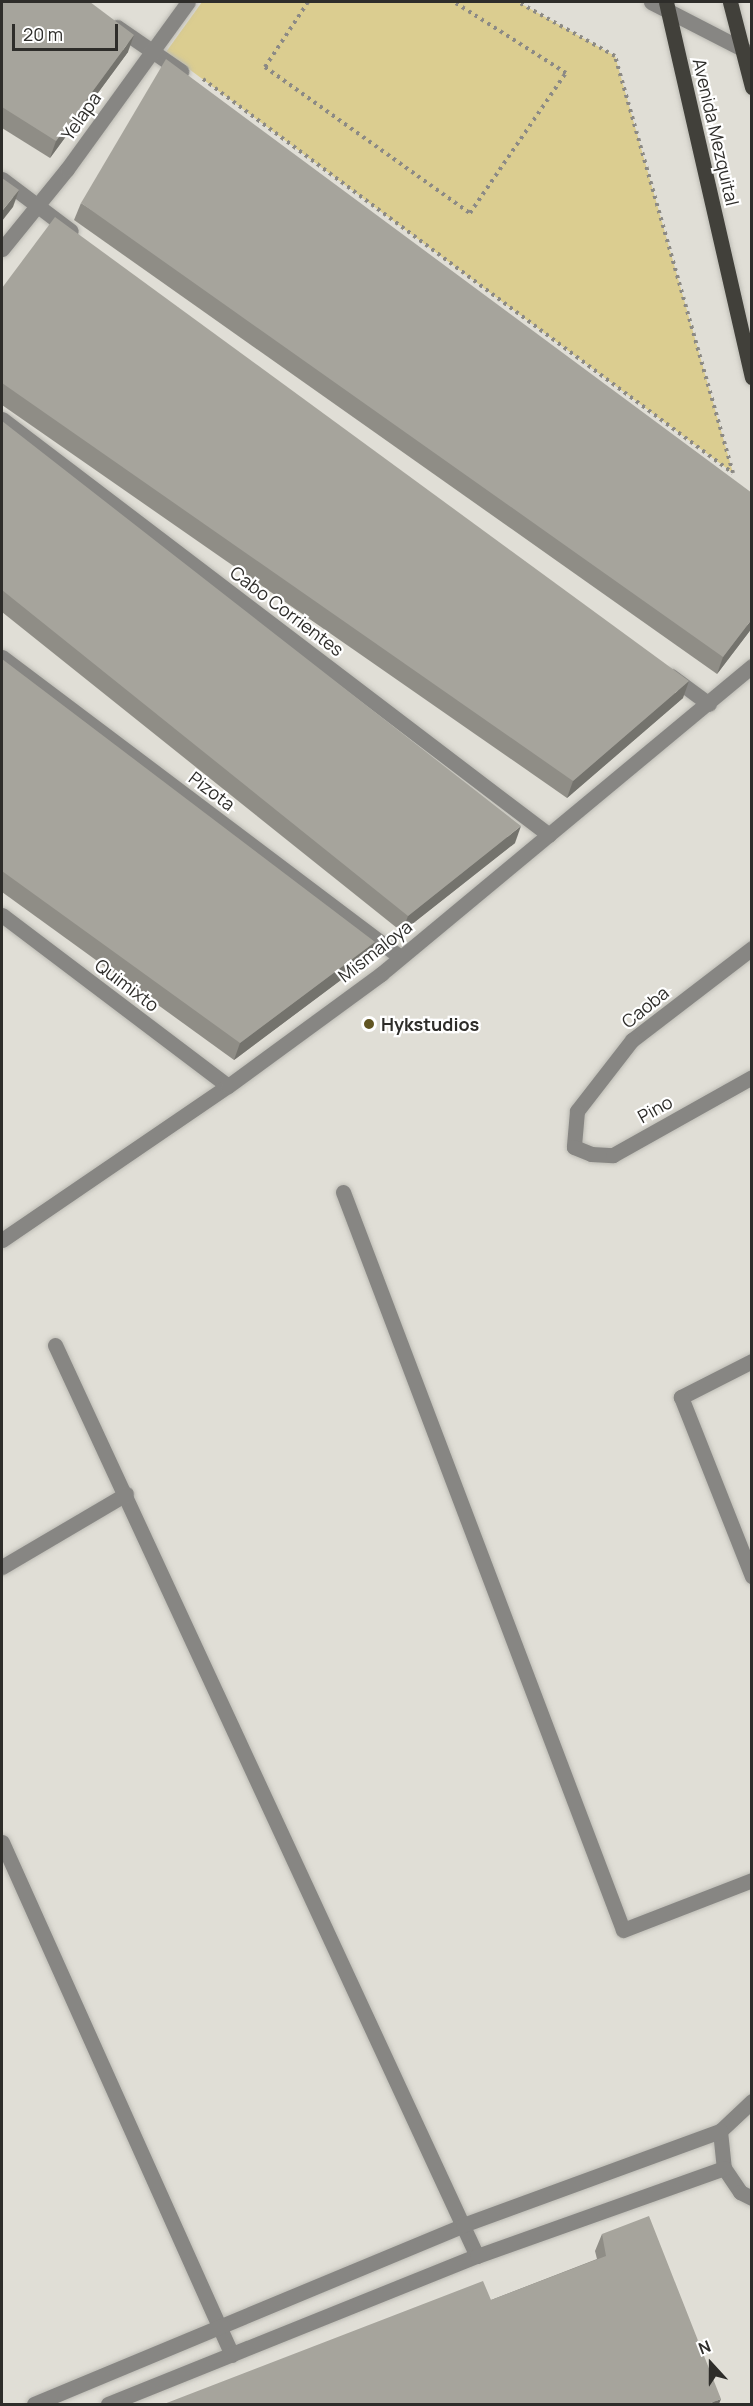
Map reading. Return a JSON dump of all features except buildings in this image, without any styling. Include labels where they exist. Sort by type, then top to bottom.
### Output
[{"type":"main road","points":[[730,2],[747,51],[752,87]]},
{"type":"main road","name":"Avenida Mezquital","points":[[667,6],[752,377]]},
{"type":"street","name":"Yelapa","points":[[2,249],[39,205],[188,2]]},
{"type":"street","points":[[651,2],[667,6],[747,51]]},
{"type":"street","points":[[102,16],[150,51],[195,77]]},
{"type":"street","points":[[2,179],[82,239]]},
{"type":"street","name":"Cabo Corrientes","points":[[2,419],[549,835]]},
{"type":"street","name":"Pizota","points":[[2,657],[399,956]]},
{"type":"street","name":"Mismaloya","points":[[2,1240],[228,1086],[399,956],[709,704],[752,666]]},
{"type":"street","points":[[662,668],[709,704]]},
{"type":"street","name":"Quimixto","points":[[2,915],[228,1086]]},
{"type":"street","name":"Caoba","points":[[574,1147],[577,1112],[632,1040],[752,948]]},
{"type":"street","name":"Pino","points":[[574,1147],[591,1154],[613,1155],[752,1077]]},
{"type":"street","points":[[343,1192],[623,1930],[752,1880]]},
{"type":"street","points":[[55,1345],[477,2256]]},
{"type":"street","points":[[752,1361],[681,1397],[752,1576]]},
{"type":"street","points":[[2,1567],[126,1494]]},
{"type":"street","points":[[2,1842],[232,2355]]},
{"type":"street","points":[[34,2404],[217,2325],[463,2224],[720,2131],[752,2101]]},
{"type":"street","points":[[720,2131],[724,2168],[740,2192],[752,2198]]},
{"type":"street","points":[[108,2404],[477,2256],[724,2168]]},
{"type":"path","points":[[308,2],[265,67],[470,213],[566,73],[454,2]]},
{"type":"path","points":[[195,77],[733,473],[615,56],[518,2]]},
{"type":"shaded area","points":[[202,2],[518,2],[615,56],[733,473],[166,52]]},
{"type":"place","name":"Hykstudios","points":[[369,1024]]}]
